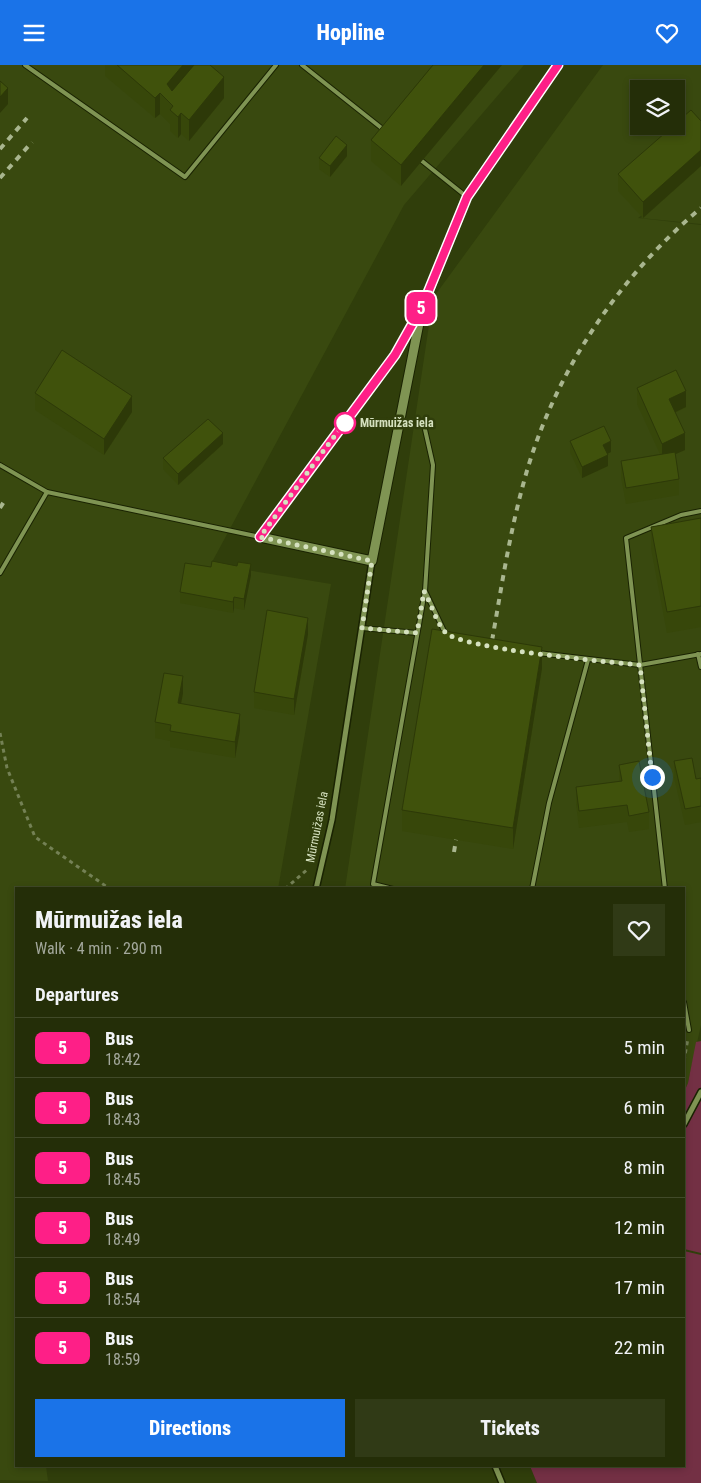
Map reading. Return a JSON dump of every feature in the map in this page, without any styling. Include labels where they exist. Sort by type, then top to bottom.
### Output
[{"type":"street","name":"Mūrmuižas iela","points":[[316,887],[332,820],[372,561],[422,307],[467,197],[558,65]]},
{"type":"street","points":[[372,561],[260,537],[395,355],[422,307]]},
{"type":"street","points":[[685,1122],[701,1092]]},
{"type":"street","points":[[495,1467],[502,1483]]},
{"type":"lane","points":[[25,65],[185,177],[276,65]]},
{"type":"lane","points":[[302,65],[392,136]]},
{"type":"lane","points":[[422,161],[467,197]]},
{"type":"lane","points":[[385,887],[373,884],[424,591],[433,465],[424,425]]},
{"type":"lane","points":[[0,465],[47,492],[260,537]]},
{"type":"lane","points":[[0,573],[47,492]]},
{"type":"lane","points":[[665,887],[626,538],[681,515],[701,511]]},
{"type":"lane","points":[[424,591],[445,633],[452,636]]},
{"type":"lane","points":[[362,628],[417,633]]},
{"type":"lane","points":[[532,652],[588,661],[640,665],[700,654],[701,667]]},
{"type":"lane","points":[[532,887],[549,803],[588,661]]},
{"type":"lane","points":[[685,1008],[689,1031]]},
{"type":"path","points":[[0,733],[7,768],[35,837],[107,887]]},
{"type":"path","points":[[287,887],[324,855]]},
{"type":"path","points":[[685,1055],[689,1031]]},
{"type":"shaded area","points":[[0,65],[524,65],[404,205],[211,564],[331,584],[278,887],[15,887],[15,1467],[46,1467],[48,1481],[0,1480]]},
{"type":"shaded area","points":[[603,65],[701,65],[701,224],[641,218],[663,199],[638,218],[701,225],[701,1025],[685,1090],[685,887],[345,887],[433,298]]},
{"type":"shaded area","points":[[701,1041],[701,1253],[685,1249],[685,1090],[696,1042]]},
{"type":"shaded area","points":[[685,1251],[701,1255],[701,1483],[537,1483],[530,1467],[685,1467]]},
{"type":"building","points":[[117,65],[183,65],[167,84],[172,91],[194,65],[210,65],[224,77],[189,120],[181,113],[178,117],[170,110],[173,106],[160,93],[155,98]]},
{"type":"building","points":[[433,65],[484,65],[401,165],[371,140]]},
{"type":"building","points":[[0,81],[8,88],[0,97]]},
{"type":"building","points":[[691,110],[701,121],[701,150],[643,202],[618,174],[663,135],[685,135],[685,115]]},
{"type":"building","points":[[336,136],[347,145],[330,166],[319,158]]},
{"type":"building","points":[[62,350],[132,396],[104,439],[35,393]]},
{"type":"building","points":[[676,370],[686,391],[669,399],[685,433],[662,444],[637,388]]},
{"type":"building","points":[[208,419],[223,433],[178,474],[163,458]]},
{"type":"building","points":[[604,426],[611,441],[603,445],[608,455],[582,467],[570,441]]},
{"type":"building","points":[[675,452],[679,479],[626,488],[621,461]]},
{"type":"building","points":[[701,518],[701,606],[667,612],[651,527]]},
{"type":"building","points":[[212,561],[237,566],[238,562],[251,564],[244,599],[234,597],[233,602],[180,592],[185,563],[211,567]]},
{"type":"building","points":[[267,610],[308,618],[294,699],[254,692]]},
{"type":"building","points":[[432,629],[542,647],[513,828],[402,810]]},
{"type":"building","points":[[164,673],[183,676],[178,703],[240,714],[235,742],[170,731],[171,725],[155,722]]},
{"type":"building","points":[[692,758],[696,779],[701,778],[701,806],[685,809],[674,761]]},
{"type":"building","points":[[639,761],[649,812],[629,816],[627,805],[579,811],[576,787],[622,781],[619,765]]},
{"type":"railway","points":[[0,149],[27,118]]},
{"type":"railway","points":[[0,178],[32,142]]},
{"type":"railway","points":[[490,652],[513,527],[523,485],[535,445],[569,369],[591,333],[641,266],[701,208]]},
{"type":"railway","points":[[0,508],[5,500]]},
{"type":"railway","points":[[454,852],[458,827]]},
{"type":"bus line","name":"5","points":[[260,537],[395,355],[422,307],[467,197],[558,65]]},
{"type":"place","name":"Mūrmuižas iela","points":[[345,423]]},
{"type":"route","points":[[345,423],[347,419],[260,537],[372,561],[362,628],[417,633],[424,591],[445,633],[466,643],[588,661],[640,665],[652,777]]}]
